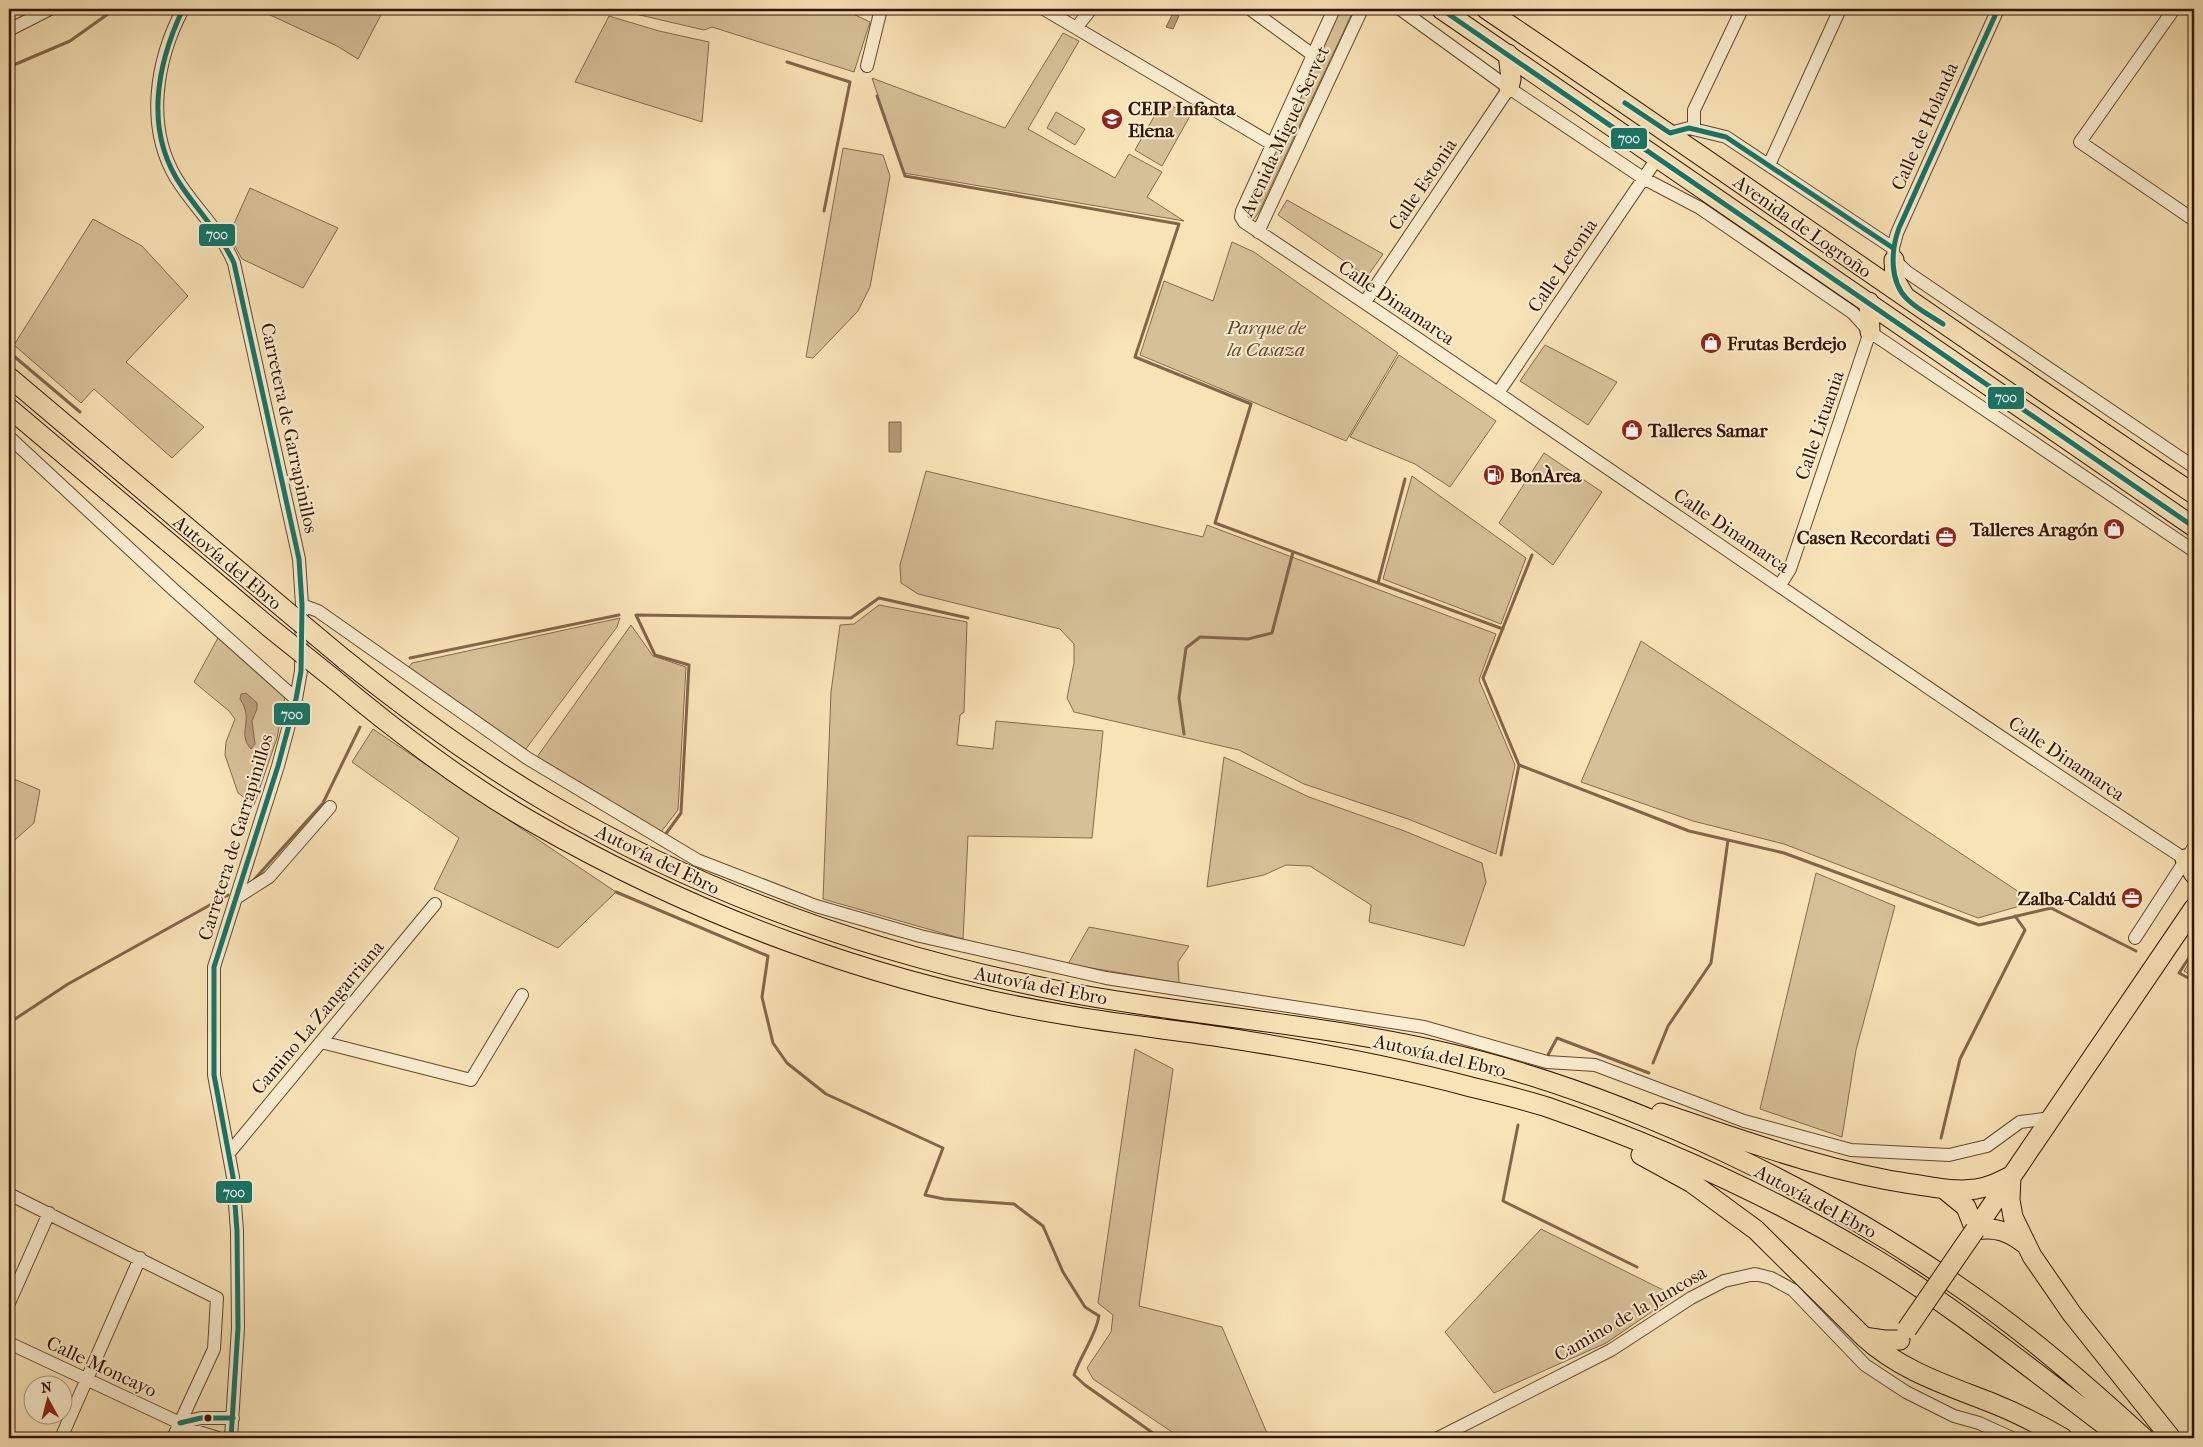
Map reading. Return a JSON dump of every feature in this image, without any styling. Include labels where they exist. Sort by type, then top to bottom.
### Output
[{"type":"highway","name":"Avenida de Logroño","points":[[1442,9],[1658,158],[1750,232],[1869,302],[2194,527]]},
{"type":"highway","name":"Avenida de Logroño","points":[[1486,9],[1670,133],[1990,357],[2194,494]]},
{"type":"highway","points":[[1508,54],[1511,79],[1509,88]]},
{"type":"highway","points":[[1509,88],[1540,77]]},
{"type":"highway","points":[[1894,254],[1896,280],[1904,296]]},
{"type":"highway","points":[[1869,302],[1870,332]]},
{"type":"highway","points":[[1870,332],[1887,315]]},
{"type":"highway","name":"Autovía del Ebro","points":[[9,377],[293,607],[345,660],[392,698],[465,750],[566,813],[633,850],[723,891],[860,941],[961,970],[1068,992],[1224,1015],[1398,1044],[1477,1060],[1556,1084],[1659,1124],[1720,1150],[1782,1181],[1885,1238],[1976,1299],[2069,1372],[2144,1438]]},
{"type":"highway","name":"Autovía del Ebro","points":[[9,408],[269,627],[376,714],[452,770],[530,821],[620,869],[712,913],[854,964],[952,991],[1063,1015],[1222,1037],[1394,1067],[1524,1101],[1647,1144],[1767,1200],[1867,1254],[1944,1304],[2106,1426],[2117,1438]]},
{"type":"highway","points":[[1888,1357],[2194,908]]},
{"type":"highway","points":[[1556,1084],[1577,1086],[1808,1161],[1854,1173],[1944,1189],[1984,1188],[2011,1176]]},
{"type":"highway","points":[[1524,1101],[1660,1164],[1720,1202],[1756,1230],[1864,1336],[1888,1357],[1916,1372],[1999,1405],[2062,1438]]},
{"type":"highway","points":[[2011,1176],[2011,1209],[2026,1245],[2072,1314],[2172,1438]]},
{"type":"highway","points":[[1944,1189],[1966,1207],[1975,1230]]},
{"type":"highway","points":[[1975,1230],[1991,1228],[2006,1231],[2026,1245]]},
{"type":"highway","points":[[1864,1336],[1884,1340],[1903,1334]]},
{"type":"highway","points":[[1903,1334],[1916,1372]]},
{"type":"street","points":[[9,30],[50,9]]},
{"type":"street","name":"Carretera de Garrapinillos","points":[[183,9],[170,38],[158,90],[156,108],[160,135],[177,178],[221,236],[234,263],[299,559],[293,607],[301,671],[296,698],[278,766],[214,967],[214,1075],[229,1153],[236,1204],[238,1273],[231,1438]]},
{"type":"street","points":[[868,66],[881,9]]},
{"type":"street","points":[[1044,9],[1272,144]]},
{"type":"street","points":[[1076,28],[1091,9]]},
{"type":"street","points":[[1250,9],[1313,55]]},
{"type":"street","name":"Avenida Miguel Servet","points":[[1334,9],[1241,217],[1244,222],[1258,232],[1362,9]]},
{"type":"street","points":[[1400,9],[1509,88],[1643,178],[1750,232],[1853,313],[1870,332],[2194,551]]},
{"type":"street","points":[[1694,128],[1694,110],[1742,9]]},
{"type":"street","points":[[1769,165],[1840,9]]},
{"type":"street","name":"Calle de Holanda","points":[[1894,254],[1897,233],[1998,9]]},
{"type":"street","points":[[2174,9],[2080,142],[2194,220]]},
{"type":"street","name":"Calle Estonia","points":[[1365,302],[1509,88]]},
{"type":"street","points":[[1670,133],[1694,128],[1726,137],[1769,165],[1894,254],[1907,272],[2194,467]]},
{"type":"street","name":"Calle Letonia","points":[[1498,394],[1658,158]]},
{"type":"street","name":"Calle Dinamarca","points":[[1258,232],[1365,302],[1780,585],[2192,860]]},
{"type":"street","name":"Calle Lituania","points":[[1780,585],[1790,569],[1870,332]]},
{"type":"street","points":[[9,437],[175,591],[296,698]]},
{"type":"street","points":[[293,607],[318,611],[527,758],[697,860],[816,906],[920,936],[1106,978],[1424,1027],[1547,1062],[1595,1065],[1744,1121],[1851,1150],[1949,1155],[1988,1146],[2020,1122],[2051,1118]]},
{"type":"street","points":[[236,898],[269,877],[330,808]]},
{"type":"street","points":[[2135,938],[2192,860]]},
{"type":"street","name":"Camino La Zangarriana","points":[[229,1153],[435,904]]},
{"type":"street","points":[[321,1042],[471,1080],[522,995]]},
{"type":"street","points":[[9,1194],[217,1298],[214,1349],[173,1438]]},
{"type":"street","points":[[9,1303],[49,1213]]},
{"type":"street","points":[[61,1438],[140,1258]]},
{"type":"street","name":"Camino de la Juncosa","points":[[1438,1438],[1611,1350],[1724,1281],[1755,1274],[1771,1278],[1793,1290],[1865,1365],[1906,1392],[1954,1416],[1979,1423],[2012,1438]]},
{"type":"street","name":"Calle Moncayo","points":[[9,1343],[180,1423],[189,1429],[218,1438]]},
{"type":"street","points":[[1878,1373],[1888,1357]]},
{"type":"street","points":[[180,1423],[201,1418],[233,1418]]},
{"type":"green space","points":[[257,9],[384,9],[358,59],[337,46]]},
{"type":"green space","points":[[614,9],[843,9],[870,22],[854,72],[712,27],[704,30]]},
{"type":"green space","points":[[1339,9],[1354,9],[1259,212],[1254,219],[1250,220],[1246,217]]},
{"type":"green space","points":[[609,16],[659,31],[709,42],[702,122],[575,82]]},
{"type":"green space","points":[[1063,33],[1079,41],[1028,129],[1115,178],[1129,154],[1162,172],[1147,197],[1184,221],[904,173],[872,78],[1005,128]]},
{"type":"green space","points":[[1163,101],[1190,116],[1162,166],[1135,150]]},
{"type":"green space","points":[[1056,112],[1085,129],[1075,145],[1047,128]]},
{"type":"green space","points":[[843,148],[883,155],[890,176],[870,287],[858,311],[813,358],[806,357]]},
{"type":"green space","points":[[250,188],[338,228],[303,288],[242,259],[229,235]]},
{"type":"green space","points":[[1287,200],[1383,254],[1367,277],[1278,215]]},
{"type":"green space","points":[[93,219],[142,246],[188,296],[126,362],[204,427],[172,458],[94,389],[81,403],[14,345]]},
{"type":"green space","name":"Parque de la Casaza","points":[[1232,242],[1254,252],[1398,353],[1346,441],[1140,355],[1164,281],[1213,301]]},
{"type":"green space","points":[[1545,345],[1617,382],[1588,425],[1520,381]]},
{"type":"green space","points":[[1399,355],[1496,421],[1450,487],[1415,464],[1350,437]]},
{"type":"green space","points":[[1544,453],[1602,492],[1553,565],[1499,523]]},
{"type":"green space","points":[[926,471],[1203,537],[1207,525],[1496,634],[1479,680],[1515,765],[1496,854],[1408,819],[1304,784],[1239,750],[1074,712],[1067,698],[1074,663],[1074,644],[1060,629],[918,594],[901,583],[900,565]]},
{"type":"green space","points":[[1412,476],[1526,558],[1501,624],[1383,579]]},
{"type":"green space","points":[[879,605],[967,622],[964,712],[960,715],[957,745],[993,749],[996,721],[1103,731],[1092,838],[968,836],[963,939],[823,899],[831,692],[840,625],[854,624]]},
{"type":"green space","points":[[620,618],[617,627],[525,750],[407,669],[412,663]]},
{"type":"green space","points":[[631,625],[653,656],[686,667],[678,810],[661,832],[537,757]]},
{"type":"green space","points":[[219,636],[285,697],[277,738],[254,805],[238,793],[225,755],[226,742],[235,719],[229,711],[194,682]]},
{"type":"green space","points":[[1641,641],[2034,902],[1978,918],[1784,844],[1693,821],[1581,782]]},
{"type":"green space","points":[[373,729],[616,892],[558,948],[434,889],[459,838],[352,762]]},
{"type":"green space","points":[[1224,757],[1309,797],[1402,830],[1482,863],[1486,882],[1464,946],[1369,922],[1371,905],[1310,866],[1286,865],[1264,875],[1207,887]]},
{"type":"green space","points":[[9,777],[40,790],[34,823],[9,845]]},
{"type":"green space","points":[[1816,873],[1895,906],[1856,1050],[1842,1137],[1760,1109]]},
{"type":"green space","points":[[1089,927],[1189,946],[1178,962],[1179,983],[1068,964]]},
{"type":"green space","points":[[2194,955],[2194,977],[2184,971]]},
{"type":"green space","points":[[1135,1049],[1173,1069],[1139,1306],[1222,1327],[1269,1438],[1181,1438],[1093,1379],[1087,1368],[1111,1332],[1113,1315],[1098,1303]]},
{"type":"green space","points":[[1541,1229],[1675,1296],[1606,1343],[1494,1393],[1445,1332]]},
{"type":"shaded area","points":[[1173,13],[1179,16],[1173,29],[1166,27]]},
{"type":"shaded area","points":[[889,422],[901,422],[901,452],[889,452]]},
{"type":"shaded area","points":[[246,693],[257,703],[257,709],[252,721],[255,744],[251,749],[245,737],[246,714],[240,699],[241,694]]},
{"type":"waterway","points":[[9,67],[70,41],[115,9]]},
{"type":"waterway","points":[[787,62],[850,82],[824,211]]},
{"type":"waterway","points":[[877,96],[905,176],[1179,224],[1135,357],[1251,404],[1215,523],[1503,629]]},
{"type":"waterway","points":[[9,352],[80,412]]},
{"type":"waterway","points":[[1378,583],[1405,479]]},
{"type":"waterway","points":[[1184,734],[1179,698],[1186,648],[1200,637],[1248,639],[1272,633],[1293,552]]},
{"type":"waterway","points":[[1532,555],[1483,678],[1519,765],[1689,831],[1784,853],[1979,925],[2051,908],[2136,951]]},
{"type":"waterway","points":[[665,835],[681,813],[689,665],[655,655],[636,615],[851,618],[879,598],[968,618]]},
{"type":"waterway","points":[[410,658],[619,615]]},
{"type":"waterway","points":[[252,882],[323,803],[360,727]]},
{"type":"waterway","points":[[1501,855],[1519,765]]},
{"type":"waterway","points":[[1653,1063],[1668,1026],[1711,963],[1728,840]]},
{"type":"waterway","points":[[616,892],[768,956],[762,997],[773,1043],[787,1063],[826,1094],[943,1148],[925,1195],[944,1199],[1014,1204],[1043,1226],[1063,1272],[1085,1307],[1099,1316],[1094,1332],[1074,1375],[1085,1385],[1160,1438]]},
{"type":"waterway","points":[[9,1023],[68,984],[228,895]]},
{"type":"waterway","points":[[1941,1138],[1960,1059],[2025,930],[2015,916]]},
{"type":"waterway","points":[[2194,950],[2179,973],[2194,981]]},
{"type":"waterway","points":[[1548,1055],[1557,1038],[1649,1073]]},
{"type":"waterway","points":[[1518,1125],[1503,1201],[1637,1267]]},
{"type":"transit line","name":"700","points":[[183,9],[166,53],[161,76],[158,122],[162,144],[170,166],[182,187],[217,234],[234,263],[299,559],[302,605],[301,671],[296,699],[278,766],[214,967],[214,1075],[233,1177],[237,1231],[238,1328],[231,1438]]},
{"type":"transit line","name":"700","points":[[1441,9],[2194,527]]},
{"type":"transit line","name":"700","points":[[1943,324],[1915,306],[1901,292],[1894,274],[1894,246],[1899,228],[1998,9]]},
{"type":"transit line","name":"700","points":[[1625,103],[1670,133],[1689,128],[1726,137],[1893,248]]},
{"type":"transit line","name":"700","points":[[180,1423],[201,1418],[233,1418]]},
{"type":"place","name":"CEIP Infanta Elena","points":[[1112,119]]},
{"type":"place","name":"Frutas Berdejo","points":[[1711,343]]},
{"type":"place","name":"Talleres Samar","points":[[1632,430]]},
{"type":"place","name":"BonÀrea","points":[[1494,475]]},
{"type":"place","name":"Talleres Aragón","points":[[2114,529]]},
{"type":"place","name":"Casen Recordati","points":[[1946,537]]},
{"type":"place","name":"Zalba-Caldú","points":[[2132,898]]}]
